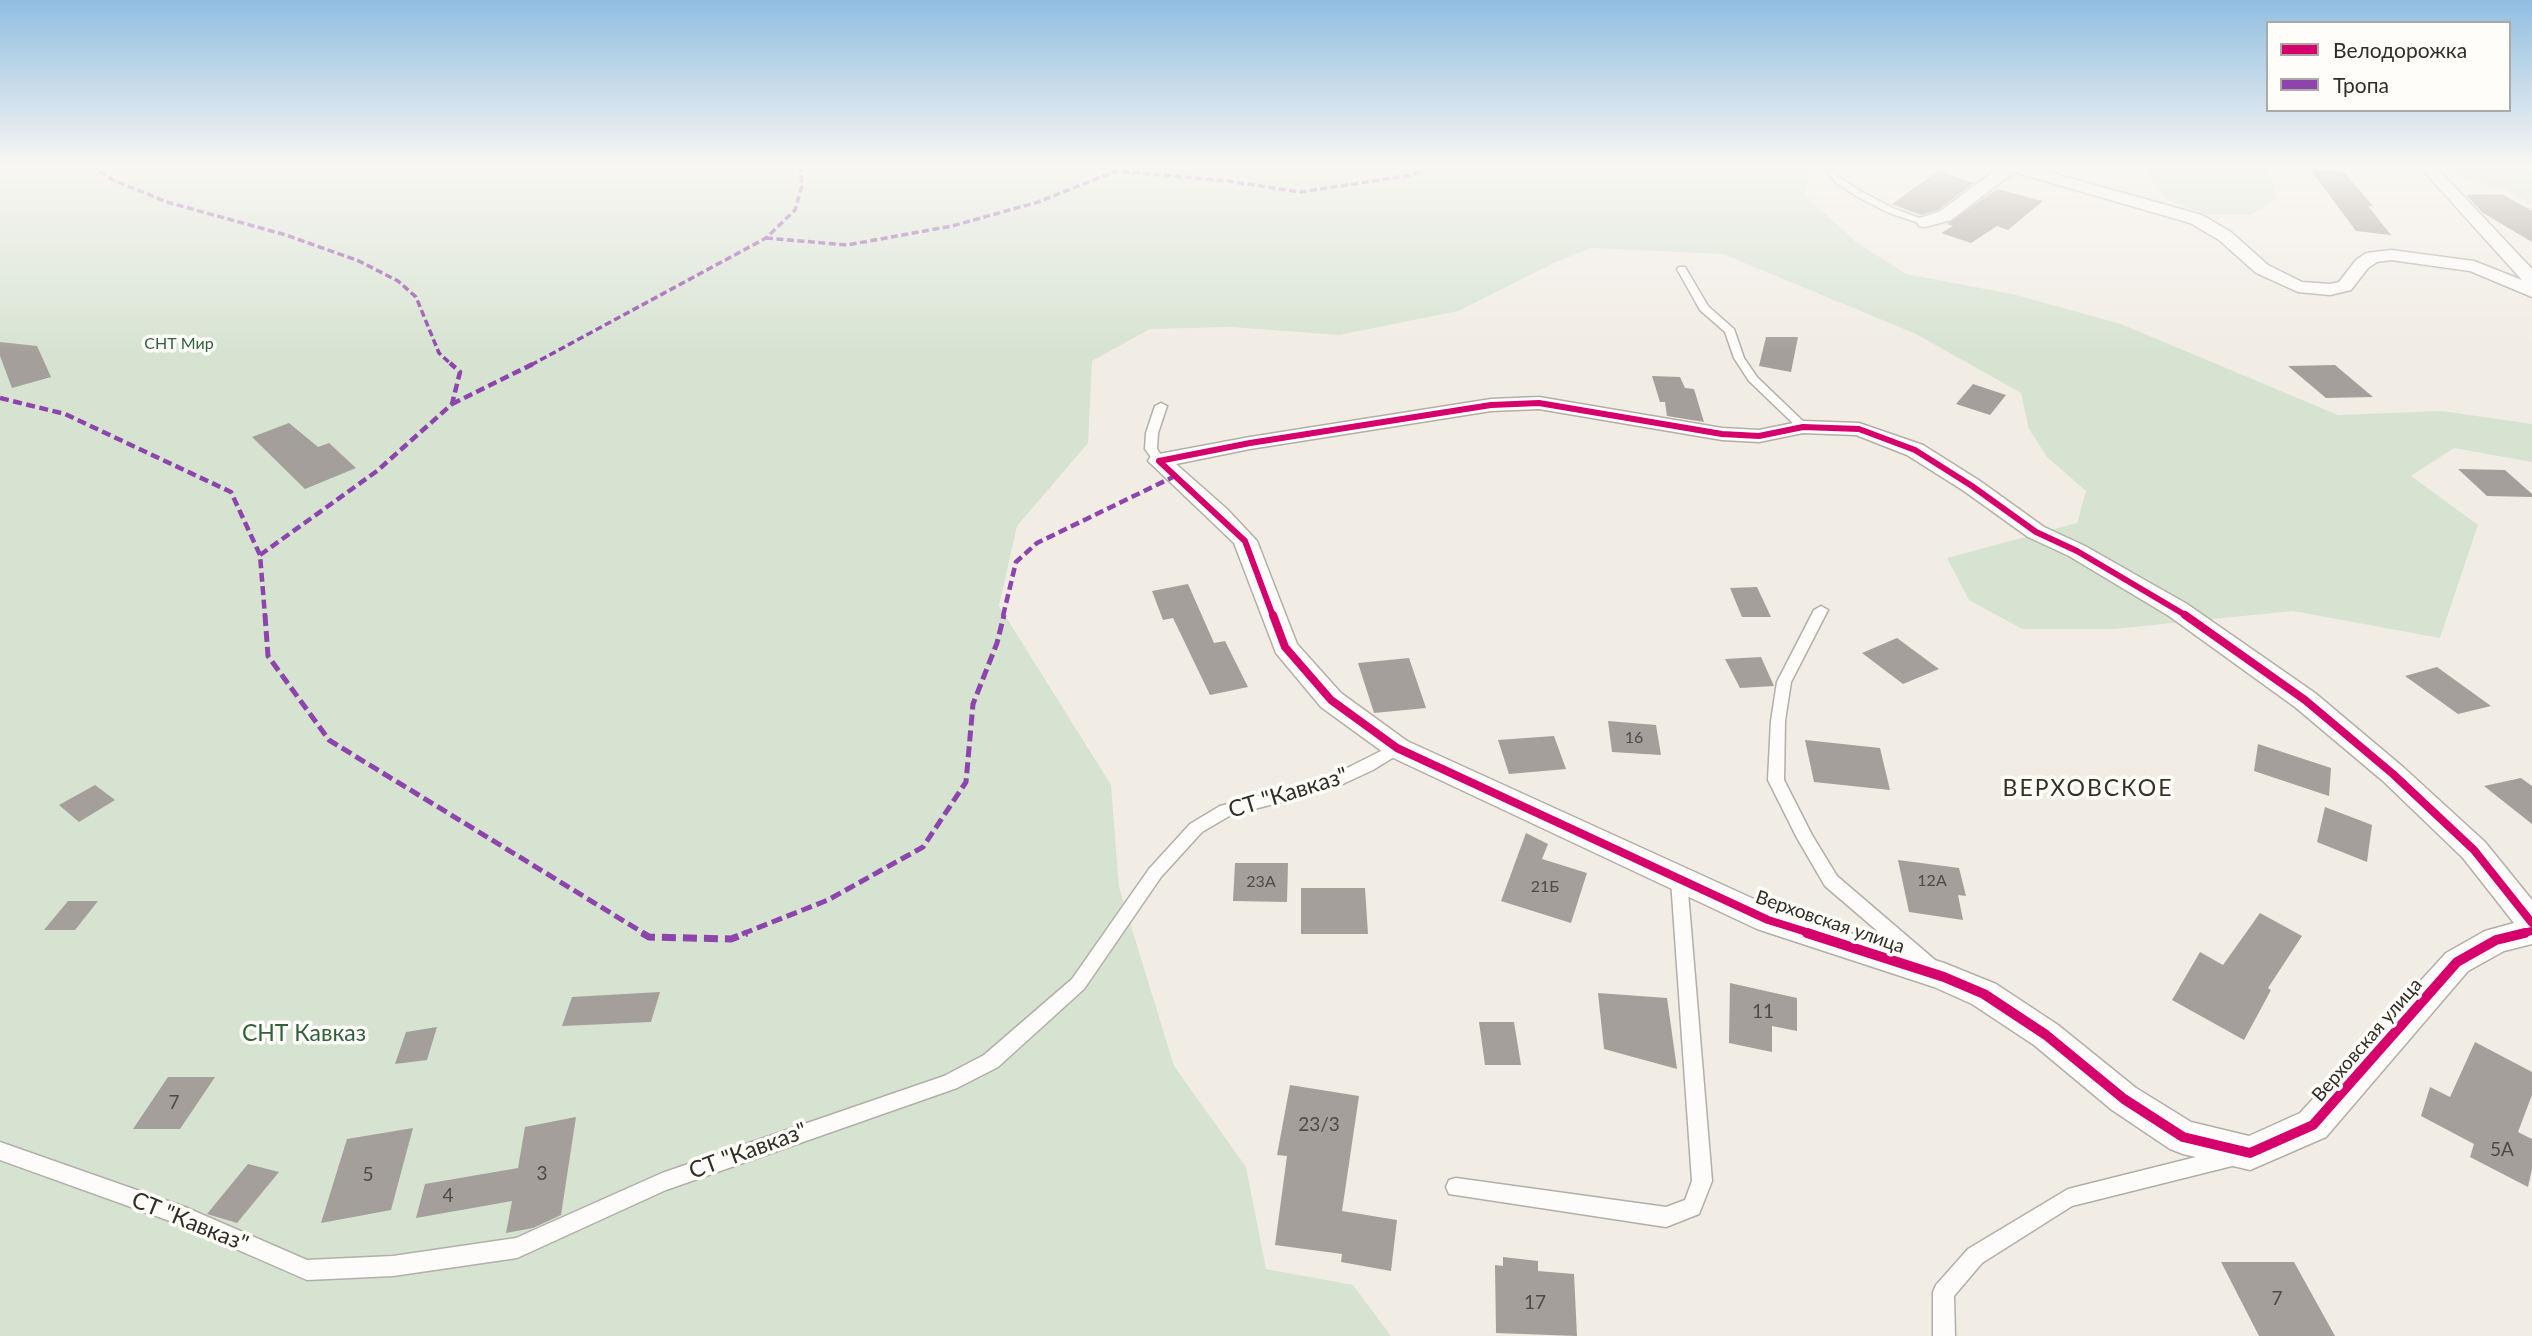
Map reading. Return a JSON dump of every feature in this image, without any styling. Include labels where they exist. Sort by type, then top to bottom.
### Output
[{"type":"street","points":[[2212,228],[2225,236],[2262,269],[2298,287],[2330,290],[2345,286],[2362,264],[2372,257],[2391,255],[2474,266],[2532,291]]},
{"type":"street","points":[[2484,228],[2532,280]]},
{"type":"street","points":[[1159,461],[1250,443],[1491,405],[1539,403],[1722,434],[1759,436],[1803,427],[1860,429],[1915,450],[1972,486],[2036,532],[2077,551],[2178,610],[2305,700],[2393,774],[2474,850],[2532,923]]},
{"type":"street","name":"Верховская улица","points":[[1159,461],[1245,541],[1284,647],[1331,700],[1397,748],[1768,920],[1944,977],[1984,994],[2046,1035],[2124,1099],[2183,1137],[2250,1153],[2313,1125],[2457,962],[2496,940],[2532,932]]},
{"type":"lane","points":[[1682,269],[1704,307],[1730,331],[1739,358],[1753,379],[1803,427]]},
{"type":"lane","points":[[1159,461],[1151,449],[1152,433],[1161,406]]},
{"type":"lane","points":[[1821,610],[1784,682],[1776,780],[1805,838],[1831,881],[1944,977]]},
{"type":"lane","name":"СТ \"Кавказ\"","points":[[0,1151],[185,1217],[307,1270],[393,1266],[517,1248],[662,1182],[950,1082],[991,1061],[1078,984],[1155,873],[1196,828],[1226,810],[1327,785],[1368,766],[1397,748]]},
{"type":"lane","points":[[1456,1187],[1666,1217],[1692,1207],[1702,1181],[1679,880]]},
{"type":"lane","points":[[1944,1336],[1943,1292],[1975,1256],[2068,1198],[2250,1153]]},
{"type":"green space","points":[[0,228],[1841,228],[1856,242],[1906,274],[2012,294],[2121,324],[2338,415],[2442,411],[2532,424],[2532,462],[2454,448],[2411,476],[2478,525],[2440,638],[2293,611],[2114,629],[2022,629],[1969,600],[1947,558],[2077,523],[2086,491],[2047,457],[2029,429],[2021,393],[1916,334],[1723,254],[1591,248],[1554,263],[1458,311],[1339,335],[1232,327],[1150,329],[1092,361],[1088,443],[1017,526],[999,606],[1111,785],[1119,887],[1174,1066],[1246,1167],[1266,1269],[1353,1285],[1391,1336],[0,1336]]},
{"type":"building","points":[[1949,228],[1993,228],[1971,243],[1941,233]]},
{"type":"building","points":[[2354,228],[2386,228],[2391,235],[2356,231]]},
{"type":"building","points":[[2509,228],[2532,228],[2532,242]]},
{"type":"building","points":[[1766,337],[1798,337],[1791,372],[1759,366]]},
{"type":"building","points":[[0,342],[37,346],[51,377],[12,388],[0,356]]},
{"type":"building","points":[[2335,365],[2373,397],[2326,398],[2288,366]]},
{"type":"building","points":[[1652,376],[1680,377],[1685,388],[1694,389],[1704,422],[1667,416],[1665,402],[1660,402]]},
{"type":"building","points":[[1973,384],[2006,395],[1990,415],[1956,404]]},
{"type":"building","points":[[289,423],[318,447],[329,443],[356,468],[305,489],[252,437]]},
{"type":"building","points":[[2458,469],[2505,470],[2532,494],[2532,497],[2487,496]]},
{"type":"building","points":[[1188,584],[1214,643],[1225,641],[1248,687],[1210,695],[1173,618],[1163,620],[1152,591]]},
{"type":"building","points":[[1757,587],[1771,617],[1742,617],[1730,588]]},
{"type":"building","points":[[1897,638],[1939,669],[1903,684],[1862,653]]},
{"type":"building","points":[[1761,657],[1774,686],[1740,688],[1725,659]]},
{"type":"building","points":[[1409,658],[1426,708],[1374,713],[1358,663]]},
{"type":"building","points":[[2437,667],[2491,706],[2458,714],[2405,676]]},
{"type":"building","points":[[1608,721],[1656,725],[1661,755],[1612,752]]},
{"type":"building","points":[[1554,736],[1566,769],[1509,774],[1498,740]]},
{"type":"building","points":[[1805,740],[1880,748],[1890,790],[1814,782]]},
{"type":"building","points":[[2258,744],[2331,768],[2329,796],[2254,771]]},
{"type":"building","points":[[2521,778],[2532,786],[2532,824],[2484,786]]},
{"type":"building","points":[[95,785],[115,800],[79,822],[59,805]]},
{"type":"building","points":[[2325,807],[2372,825],[2367,862],[2317,842]]},
{"type":"building","points":[[1526,833],[1548,844],[1542,859],[1587,873],[1571,923],[1501,901]]},
{"type":"building","points":[[1898,860],[1959,868],[1966,896],[1958,895],[1963,920],[1909,912]]},
{"type":"building","points":[[1235,863],[1288,863],[1287,902],[1233,901]]},
{"type":"building","points":[[1301,888],[1365,888],[1368,934],[1301,934]]},
{"type":"building","points":[[68,901],[98,901],[75,930],[44,930]]},
{"type":"building","points":[[2260,913],[2302,936],[2268,988],[2271,990],[2244,1040],[2172,1000],[2200,952],[2223,965]]},
{"type":"building","points":[[1730,983],[1797,998],[1797,1031],[1772,1026],[1772,1052],[1729,1043]]},
{"type":"building","points":[[660,992],[651,1022],[562,1026],[572,997]]},
{"type":"building","points":[[1598,993],[1667,998],[1677,1069],[1604,1049]]},
{"type":"building","points":[[1479,1022],[1514,1022],[1521,1065],[1485,1065]]},
{"type":"building","points":[[437,1027],[427,1060],[395,1064],[406,1032]]},
{"type":"building","points":[[2475,1042],[2532,1072],[2532,1095],[2518,1132],[2532,1139],[2532,1169],[2528,1187],[2470,1157],[2474,1144],[2421,1116],[2430,1087],[2450,1097]]},
{"type":"building","points":[[168,1077],[215,1077],[180,1129],[133,1129]]},
{"type":"building","points":[[1290,1085],[1359,1096],[1342,1211],[1397,1220],[1391,1271],[1341,1262],[1342,1254],[1275,1245],[1287,1156],[1277,1155]]},
{"type":"building","points":[[576,1117],[561,1215],[533,1228],[506,1233],[512,1201],[416,1218],[425,1184],[518,1168],[525,1127]]},
{"type":"building","points":[[413,1128],[391,1210],[321,1223],[347,1139]]},
{"type":"building","points":[[248,1164],[279,1172],[237,1223],[207,1214]]},
{"type":"building","points":[[1503,1257],[1538,1261],[1538,1271],[1574,1274],[1577,1336],[1496,1333],[1495,1265],[1503,1266]]},
{"type":"building","points":[[2221,1262],[2294,1262],[2335,1336],[2259,1336]]},
{"type":"marked path","points":[[260,555],[377,471],[452,404],[460,372],[439,353],[416,297],[398,281],[359,261],[262,228]]},
{"type":"marked path","points":[[452,404],[574,344],[766,238],[776,228]]},
{"type":"marked path","points":[[766,238],[847,245],[939,228]]},
{"type":"marked path","points":[[0,398],[65,414],[231,492],[260,555],[268,656],[329,740],[649,937],[731,939],[828,900],[923,847],[966,782],[973,704],[997,643],[1016,562],[1037,543],[1173,477]]},
{"type":"cycle path","points":[[1159,461],[1250,443],[1491,405],[1539,403],[1722,434],[1759,436],[1803,427],[1859,429],[1915,450],[1972,486],[2036,532],[2077,551],[2178,610],[2305,700],[2393,774],[2474,850],[2532,923]]},
{"type":"cycle path","points":[[1159,461],[1245,541],[1285,647],[1331,700],[1397,748],[1768,920],[1944,977],[1984,994],[2046,1035],[2124,1099],[2183,1137],[2250,1153],[2313,1125],[2457,962],[2496,940],[2532,931]]},
{"type":"district","name":"ВЕРХОВСКОЕ","points":[[2088,789]]},
{"type":"park label","name":"СНТ Мир","points":[[179,344]]},
{"type":"park label","name":"СНТ Кавказ","points":[[304,1034]]}]
